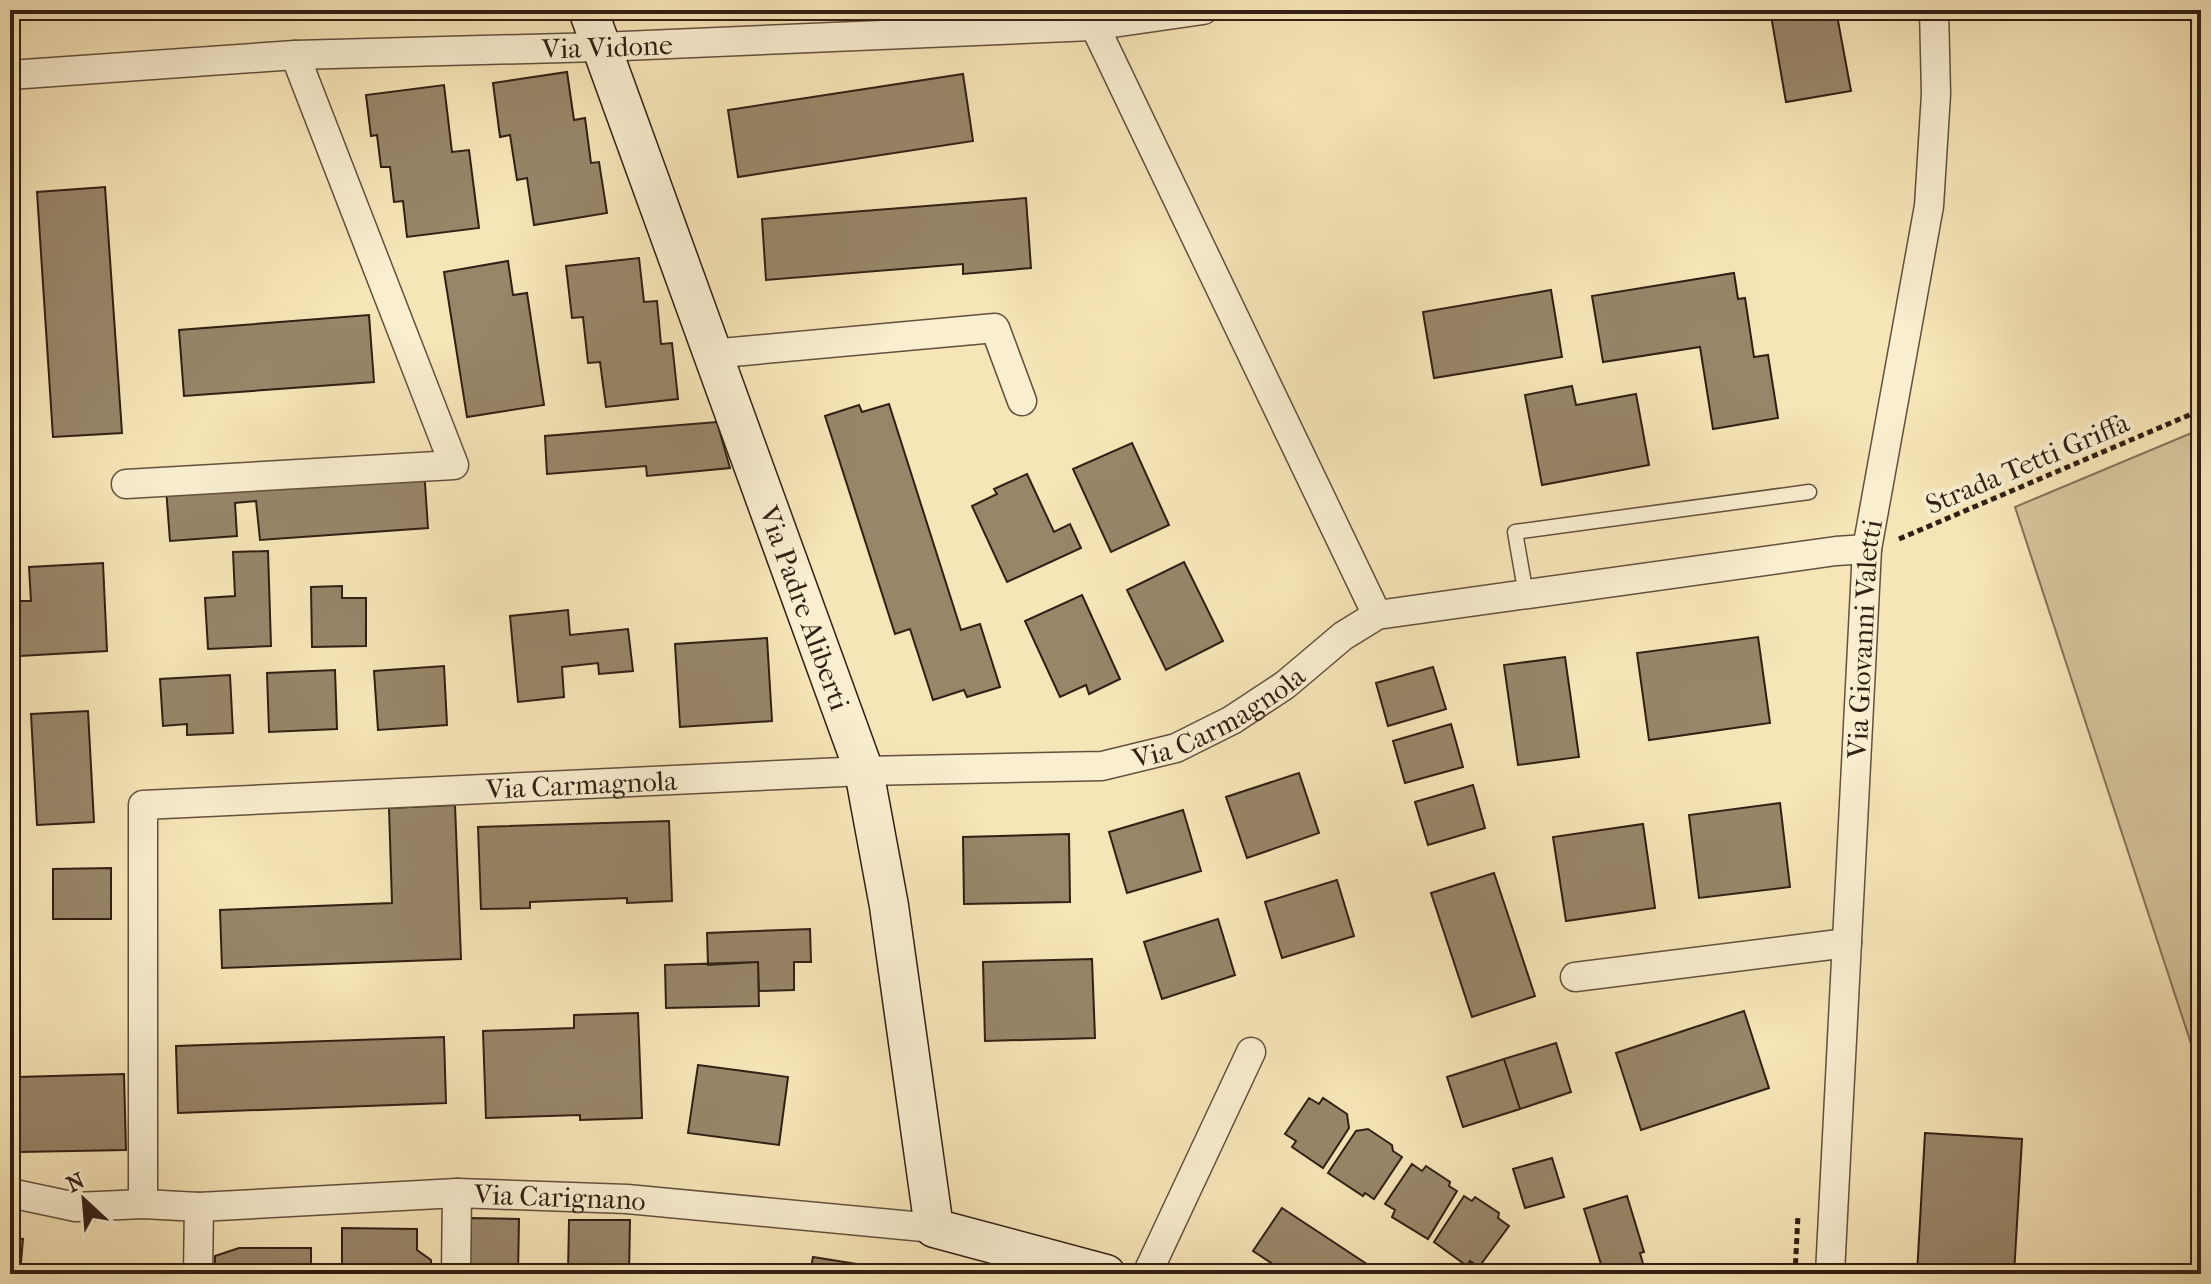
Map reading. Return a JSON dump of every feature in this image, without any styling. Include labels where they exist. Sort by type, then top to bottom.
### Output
[{"type":"street","name":"Via Padre Aliberti","points":[[588,10],[710,354],[864,771],[889,906],[934,1228]]},
{"type":"street","name":"Via Vidone","points":[[10,75],[295,55],[600,47],[1203,10]]},
{"type":"street","name":"Via Giovanni Valetti","points":[[1830,1274],[1867,549],[1929,206],[1936,94],[1934,10]]},
{"type":"street","points":[[1090,18],[1377,615],[1867,549]]},
{"type":"street","points":[[126,484],[454,465],[295,55]]},
{"type":"street","points":[[710,354],[995,328],[1022,401]]},
{"type":"street","name":"Via Carmagnola","points":[[143,1204],[143,805],[864,771],[1102,766],[1163,752],[1232,720],[1285,685],[1343,636],[1377,615]]},
{"type":"street","points":[[1575,977],[1847,943]]},
{"type":"street","points":[[1147,1274],[1251,1052]]},
{"type":"street","name":"Via Carignano","points":[[10,1193],[76,1207],[143,1204],[199,1207],[457,1193],[627,1199],[934,1228],[1106,1274]]},
{"type":"street","points":[[456,1274],[457,1193]]},
{"type":"street","points":[[198,1274],[199,1207]]},
{"type":"lane","points":[[1526,595],[1515,532],[1809,492]]},
{"type":"path","name":"Strada Tetti Griffa","points":[[1867,549],[1892,542],[2201,410]]},
{"type":"shaded area","points":[[2201,429],[2201,1074],[2015,507]]},
{"type":"building","points":[[1770,10],[1836,10],[1851,91],[1786,102]]},
{"type":"building","points":[[567,72],[574,120],[585,118],[591,163],[599,162],[607,213],[534,225],[527,178],[517,180],[510,135],[500,137],[493,83]]},
{"type":"building","points":[[963,74],[973,141],[738,177],[728,110]]},
{"type":"building","points":[[444,85],[452,152],[469,150],[479,228],[407,237],[403,201],[394,202],[390,167],[381,167],[377,135],[371,136],[366,95]]},
{"type":"building","points":[[105,187],[122,433],[53,437],[37,192]]},
{"type":"building","points":[[1026,198],[1031,268],[963,274],[963,264],[766,280],[762,219]]},
{"type":"building","points":[[639,258],[644,302],[657,301],[661,344],[672,343],[678,399],[606,407],[600,362],[588,363],[583,317],[572,318],[566,266]]},
{"type":"building","points":[[508,261],[513,295],[527,293],[544,405],[467,417],[444,272]]},
{"type":"building","points":[[1734,273],[1738,299],[1745,298],[1754,357],[1768,355],[1778,418],[1713,429],[1700,347],[1603,362],[1592,296]]},
{"type":"building","points":[[1551,290],[1562,357],[1434,378],[1423,312]]},
{"type":"building","points":[[369,315],[374,382],[184,396],[179,330]]},
{"type":"building","points":[[1572,386],[1576,405],[1636,394],[1649,465],[1542,485],[1525,395]]},
{"type":"building","points":[[889,404],[961,630],[980,624],[1000,687],[967,697],[964,690],[933,700],[910,629],[895,634],[825,416],[859,405],[862,412]]},
{"type":"building","points":[[717,422],[730,468],[647,476],[646,466],[547,474],[545,436]]},
{"type":"building","points":[[1132,443],[1169,525],[1111,552],[1073,469]]},
{"type":"building","points":[[424,469],[428,528],[260,540],[256,501],[235,503],[237,536],[170,541],[166,488]]},
{"type":"building","points":[[1027,474],[1054,532],[1070,524],[1081,548],[1007,582],[972,506],[997,494],[994,489]]},
{"type":"building","points":[[268,551],[271,646],[208,649],[205,598],[235,596],[233,552]]},
{"type":"building","points":[[1184,562],[1223,641],[1166,670],[1127,590]]},
{"type":"building","points":[[103,563],[107,651],[20,656],[17,601],[31,601],[29,567]]},
{"type":"building","points":[[342,586],[342,598],[366,598],[366,646],[312,647],[311,587]]},
{"type":"building","points":[[1082,595],[1120,679],[1089,694],[1086,685],[1060,697],[1025,621]]},
{"type":"building","points":[[568,610],[570,635],[628,629],[633,671],[599,674],[598,663],[562,667],[564,697],[518,702],[510,616]]},
{"type":"building","points":[[1758,637],[1770,723],[1649,740],[1637,653]]},
{"type":"building","points":[[767,638],[772,721],[680,727],[675,644]]},
{"type":"building","points":[[1565,657],[1579,757],[1518,765],[1504,665]]},
{"type":"building","points":[[444,666],[447,725],[378,730],[374,671]]},
{"type":"building","points":[[1433,667],[1446,709],[1388,726],[1376,683]]},
{"type":"building","points":[[335,670],[337,729],[269,732],[267,673]]},
{"type":"building","points":[[230,675],[233,733],[187,735],[187,724],[163,726],[160,679]]},
{"type":"building","points":[[88,711],[94,822],[37,825],[31,714]]},
{"type":"building","points":[[1451,724],[1463,767],[1405,783],[1393,741]]},
{"type":"building","points":[[1299,773],[1319,833],[1247,858],[1226,797]]},
{"type":"building","points":[[1473,785],[1485,828],[1428,845],[1415,802]]},
{"type":"building","points":[[1780,803],[1790,887],[1699,898],[1689,815]]},
{"type":"building","points":[[455,805],[461,959],[222,968],[220,910],[392,903],[389,808]]},
{"type":"building","points":[[1183,810],[1201,871],[1127,893],[1109,832]]},
{"type":"building","points":[[669,821],[672,901],[627,903],[627,898],[530,902],[530,908],[481,909],[478,827]]},
{"type":"building","points":[[1643,824],[1655,908],[1566,921],[1553,837]]},
{"type":"building","points":[[1069,834],[1070,902],[964,904],[963,837]]},
{"type":"building","points":[[111,868],[111,919],[53,919],[53,869]]},
{"type":"building","points":[[1494,873],[1535,996],[1472,1017],[1431,893]]},
{"type":"building","points":[[1337,880],[1354,936],[1282,958],[1265,902]]},
{"type":"building","points":[[1218,919],[1235,975],[1162,999],[1144,942]]},
{"type":"building","points":[[810,929],[811,962],[794,962],[794,990],[759,991],[758,962],[708,965],[707,933]]},
{"type":"building","points":[[1092,959],[1095,1038],[985,1041],[983,962]]},
{"type":"building","points":[[758,962],[759,1006],[666,1008],[665,965]]},
{"type":"building","points":[[1744,1011],[1769,1088],[1641,1130],[1616,1053]]},
{"type":"building","points":[[638,1013],[642,1118],[580,1120],[580,1115],[486,1118],[483,1031],[574,1028],[574,1015]]},
{"type":"building","points":[[444,1037],[446,1103],[178,1113],[176,1046]]},
{"type":"building","points":[[1556,1043],[1571,1092],[1520,1109],[1504,1059]]},
{"type":"building","points":[[1504,1059],[1520,1109],[1463,1127],[1447,1077]]},
{"type":"building","points":[[698,1065],[788,1077],[779,1145],[688,1133]]},
{"type":"building","points":[[124,1074],[126,1150],[20,1152],[18,1077]]},
{"type":"building","points":[[1309,1098],[1319,1104],[1323,1098],[1347,1114],[1349,1128],[1323,1168],[1292,1147],[1296,1141],[1285,1134]]},
{"type":"building","points":[[1368,1129],[1392,1145],[1393,1151],[1402,1157],[1374,1199],[1365,1193],[1363,1196],[1328,1173],[1356,1131]]},
{"type":"building","points":[[1925,1133],[2022,1139],[2014,1274],[1917,1274]]},
{"type":"building","points":[[1552,1158],[1564,1197],[1525,1208],[1513,1169]]},
{"type":"building","points":[[1412,1164],[1422,1171],[1426,1166],[1450,1182],[1449,1186],[1457,1191],[1428,1239],[1392,1217],[1395,1210],[1385,1204]]},
{"type":"building","points":[[1464,1196],[1472,1201],[1475,1197],[1499,1213],[1498,1218],[1509,1226],[1479,1267],[1470,1261],[1467,1266],[1434,1242]]},
{"type":"building","points":[[1627,1196],[1644,1252],[1640,1253],[1646,1274],[1604,1274],[1584,1209]]},
{"type":"building","points":[[1282,1208],[1382,1274],[1288,1274],[1253,1251]]},
{"type":"building","points":[[471,1218],[519,1219],[518,1274],[469,1274]]},
{"type":"building","points":[[569,1220],[630,1220],[629,1274],[568,1274]]},
{"type":"building","points":[[342,1228],[417,1229],[417,1250],[431,1260],[431,1274],[342,1274]]},
{"type":"building","points":[[10,1238],[23,1239],[20,1274],[10,1274]]},
{"type":"building","points":[[239,1248],[311,1248],[311,1274],[215,1274],[215,1256]]},
{"type":"building","points":[[813,1257],[895,1270],[894,1274],[810,1274]]},
{"type":"building","points":[[112,1266],[173,1268],[173,1274],[111,1274]]}]
